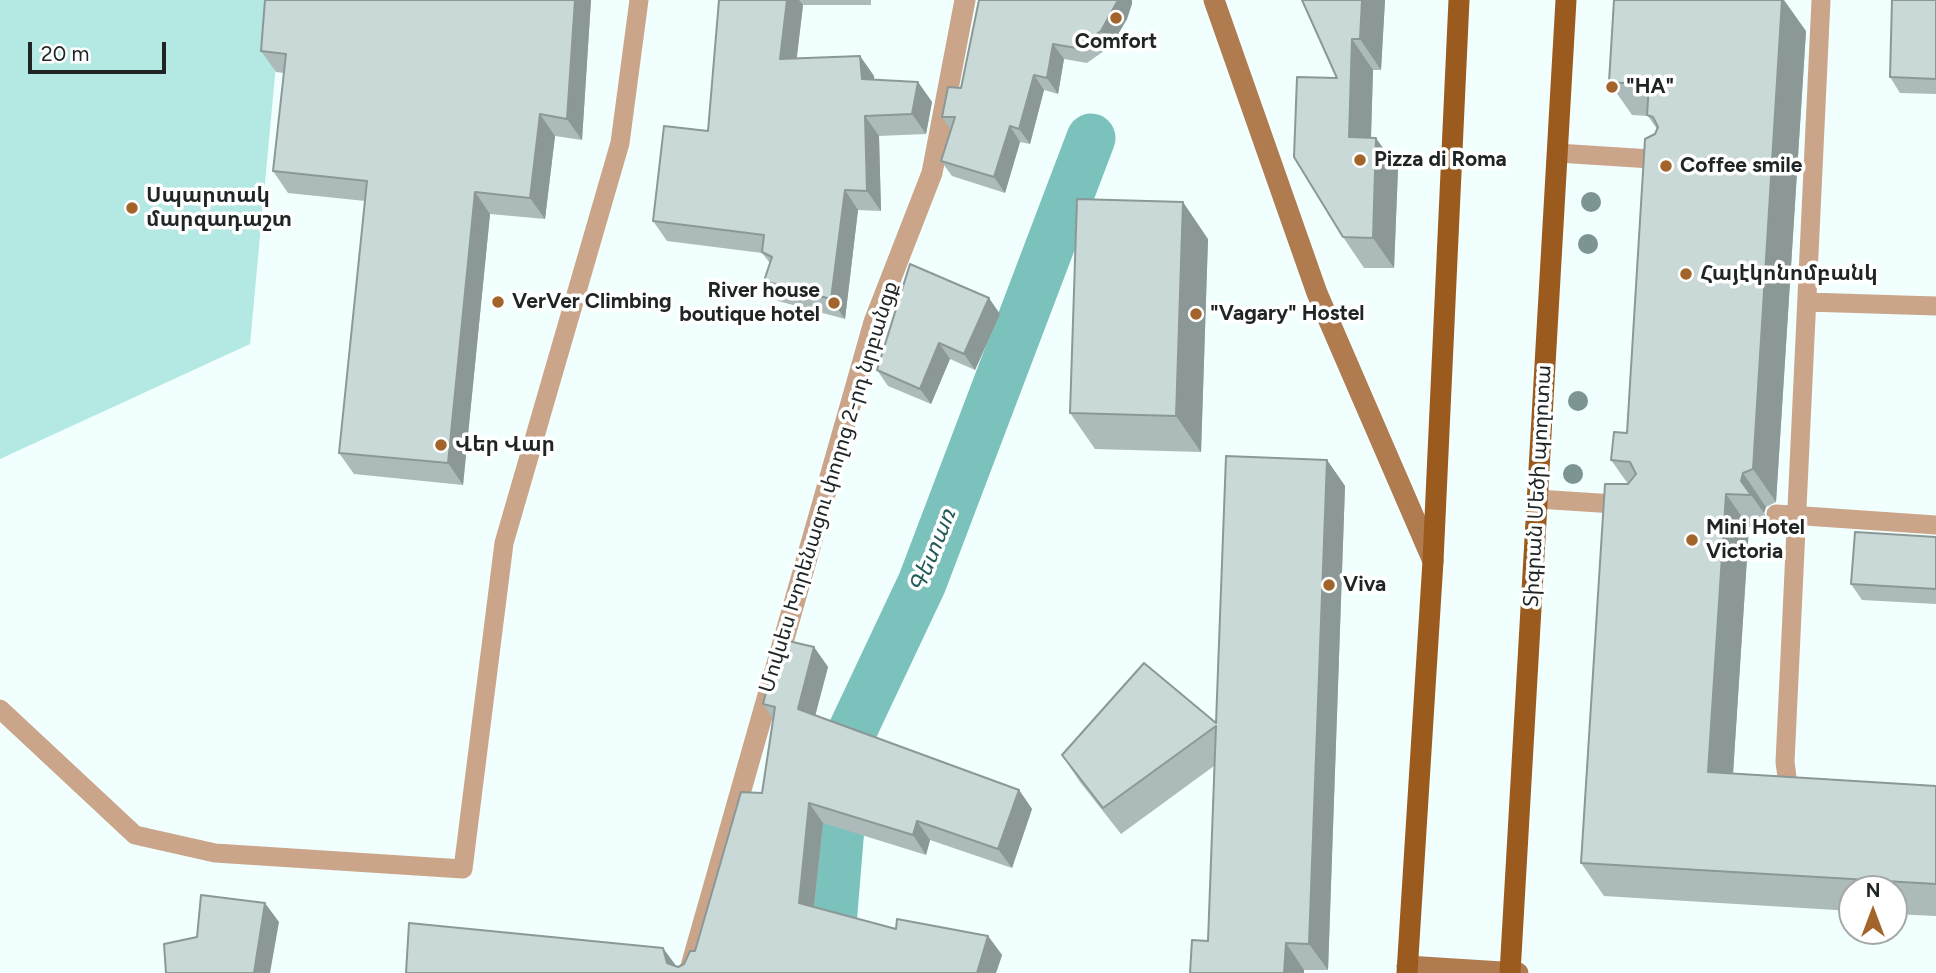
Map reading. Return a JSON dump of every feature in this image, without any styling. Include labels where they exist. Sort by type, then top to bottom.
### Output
[{"type":"main road","points":[[1214,0],[1317,293],[1433,561]]},
{"type":"main road","points":[[1459,0],[1433,561],[1407,970],[1518,973]]},
{"type":"main road","name":"Տիգրան Մեծի պողոտա","points":[[1510,973],[1566,0]]},
{"type":"street","name":"Մովսես Խորենացու փողոց 2-րդ նրբանցք","points":[[689,973],[874,322],[932,173],[965,0]]},
{"type":"lane","points":[[0,709],[135,835],[215,853],[464,869],[504,543],[620,144],[639,0]]},
{"type":"lane","points":[[1821,0],[1805,169],[1807,302],[1784,762],[1788,785],[1815,796],[1828,796]]},
{"type":"lane","points":[[1557,153],[1669,160]]},
{"type":"lane","points":[[1807,302],[1936,306]]},
{"type":"lane","points":[[1537,499],[1647,506]]},
{"type":"lane","points":[[1776,514],[1936,525]]},
{"type":"shaded area","name":"Սպարտակ մարզադաշտ","points":[[0,0],[282,0],[250,344],[0,459]]},
{"type":"building","points":[[265,0],[575,0],[567,119],[540,114],[530,198],[475,192],[448,463],[339,453],[367,181],[273,171],[286,54],[261,51]]},
{"type":"building","points":[[719,0],[787,0],[780,59],[860,56],[862,79],[918,82],[912,114],[865,116],[867,191],[845,190],[831,299],[764,281],[772,257],[762,252],[764,235],[653,221],[664,126],[708,131]]},
{"type":"building","points":[[979,0],[1118,0],[1101,31],[1076,48],[1053,44],[1047,78],[1034,75],[1019,129],[1010,126],[994,177],[941,161],[955,117],[942,117],[948,87],[961,88]]},
{"type":"building","points":[[1302,0],[1362,0],[1360,39],[1352,39],[1349,137],[1376,138],[1373,238],[1343,237],[1294,157],[1297,77],[1337,78]]},
{"type":"building","points":[[1614,0],[1782,0],[1753,469],[1743,473],[1741,481],[1751,495],[1726,494],[1708,772],[1936,786],[1936,884],[1908,882],[1908,875],[1838,875],[1838,878],[1581,863],[1605,484],[1628,484],[1636,474],[1630,462],[1611,460],[1614,432],[1627,433],[1645,139],[1655,134],[1658,127],[1653,117],[1647,115],[1649,85],[1609,82]]},
{"type":"building","points":[[1892,0],[1936,0],[1936,79],[1890,77]]},
{"type":"building","points":[[1077,199],[1183,202],[1176,416],[1070,413]]},
{"type":"building","points":[[910,264],[989,298],[964,354],[939,343],[920,389],[877,370]]},
{"type":"building","points":[[1226,456],[1327,460],[1309,944],[1286,943],[1284,973],[1190,973],[1192,940],[1208,941],[1216,726],[1103,808],[1062,755],[1144,663],[1216,723]]},
{"type":"building","points":[[1855,532],[1936,537],[1936,589],[1851,584]]},
{"type":"building","points":[[780,639],[814,647],[798,709],[1019,790],[998,849],[917,821],[913,835],[809,803],[799,903],[896,929],[897,919],[988,936],[977,973],[406,973],[409,923],[663,948],[667,963],[678,967],[684,964],[690,951],[695,951],[741,792],[762,793],[775,707],[763,704]]},
{"type":"building","points":[[201,895],[265,903],[254,973],[166,973],[164,944],[197,937]]},
{"type":"waterway","name":"Գետառ","points":[[828,973],[847,742],[922,583],[1091,138]]},
{"type":"place","name":"Comfort","points":[[1116,18]]},
{"type":"place","name":"\"HA\"","points":[[1612,87]]},
{"type":"place","name":"Pizza di Roma","points":[[1360,160]]},
{"type":"place","name":"Coffee smile","points":[[1666,166]]},
{"type":"place","name":"Սպարտակ մարզադաշտ","points":[[132,208]]},
{"type":"place","name":"Հայէկոնոմբանկ","points":[[1686,274]]},
{"type":"place","name":"VerVer Climbing","points":[[498,302]]},
{"type":"place","name":"River house boutique hotel","points":[[834,303]]},
{"type":"place","name":"\"Vagary\" Hostel","points":[[1196,314]]},
{"type":"place","name":"Վեր Վար","points":[[441,445]]},
{"type":"place","name":"Mini Hotel Victoria","points":[[1692,540]]},
{"type":"place","name":"Viva","points":[[1329,585]]}]
